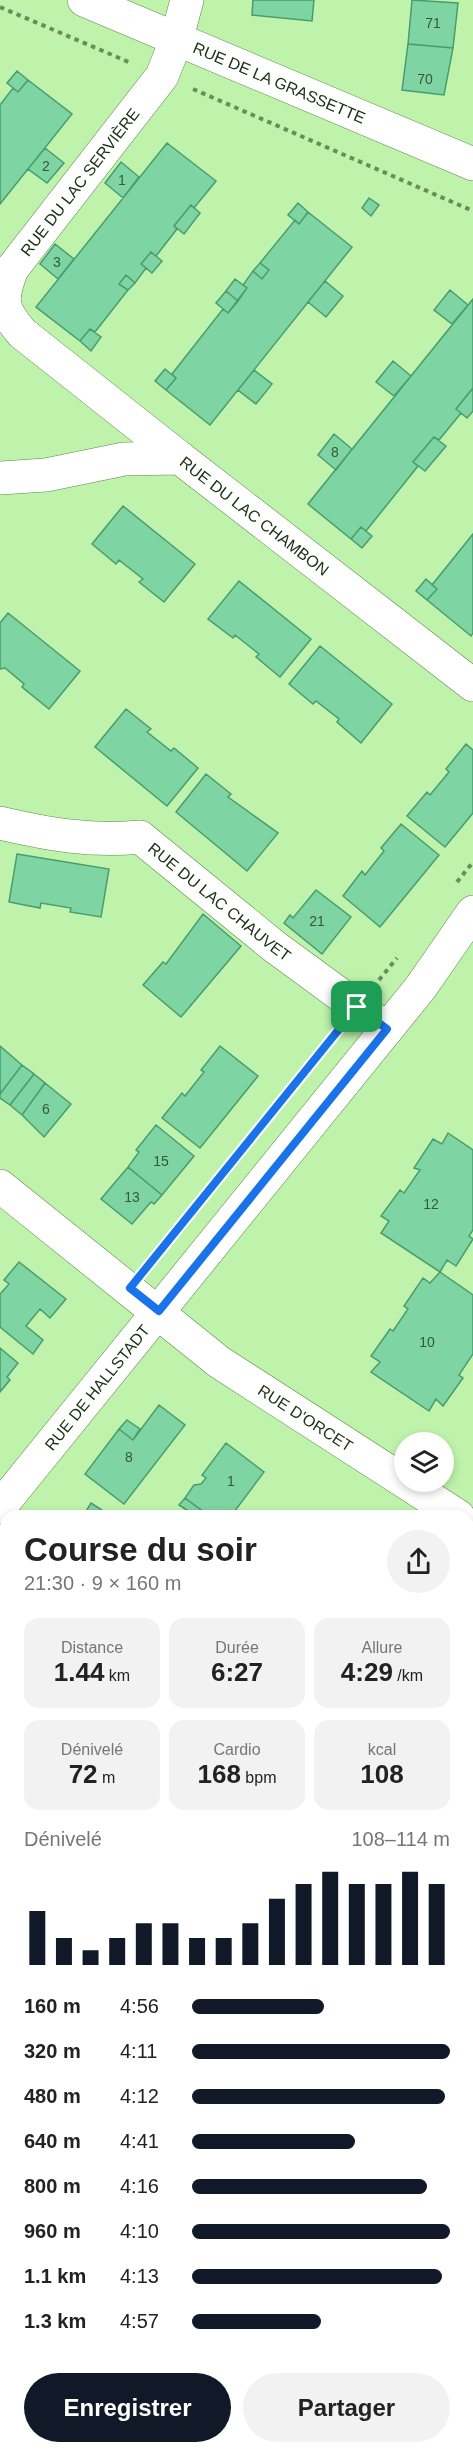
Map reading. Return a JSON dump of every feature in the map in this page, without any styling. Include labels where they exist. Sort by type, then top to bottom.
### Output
[{"type":"street","name":"RUE DE LA GRASSETTE","points":[[84,0],[176,41],[473,164]]},
{"type":"street","name":"RUE DU LAC SERVIÈRE","points":[[180,458],[22,333],[3,311],[1,289],[12,270],[162,76],[176,41],[187,0]]},
{"type":"street","name":"RUE DU LAC CHAMBON","points":[[0,478],[46,475],[124,459],[180,458],[473,685]]},
{"type":"street","name":"RUE DU LAC CHAUVET","points":[[0,823],[56,836],[105,841],[140,837],[275,947],[387,1029]]},
{"type":"street","name":"RUE DE HALLSTADT","points":[[0,1507],[421,987],[462,901]]},
{"type":"street","name":"RUE DE HALLSTADT","points":[[421,987],[459,958],[473,951]]},
{"type":"street","name":"RUE D'ORCET","points":[[0,1186],[159,1311],[219,1362],[449,1510]]},
{"type":"path","points":[[0,7],[473,211]]},
{"type":"path","points":[[462,901],[473,862]]},
{"type":"path","points":[[130,1288],[401,953]]},
{"type":"building","points":[[253,0],[314,0],[312,21],[252,15]]},
{"type":"building","points":[[412,0],[458,3],[453,48],[408,44]]},
{"type":"building","points":[[408,44],[453,48],[444,95],[402,90]]},
{"type":"building","points":[[17,71],[28,80],[18,92],[7,83]]},
{"type":"building","points":[[28,80],[72,114],[0,204],[0,105],[13,88],[18,92]]},
{"type":"building","points":[[167,143],[216,181],[194,208],[191,205],[174,226],[177,229],[156,256],[151,252],[141,264],[146,268],[135,283],[126,275],[119,284],[128,290],[95,332],[90,329],[80,341],[36,307]]},
{"type":"building","points":[[45,148],[64,163],[47,183],[28,169]]},
{"type":"building","points":[[121,162],[139,177],[123,198],[105,183]]},
{"type":"building","points":[[369,198],[379,205],[371,216],[362,208]]},
{"type":"building","points":[[298,203],[308,212],[299,224],[288,215]]},
{"type":"building","points":[[191,205],[200,213],[184,234],[174,226]]},
{"type":"building","points":[[308,212],[352,247],[210,425],[166,390],[176,378],[172,374],[223,309],[228,313],[247,288],[243,285],[253,271],[262,279],[269,270],[260,263],[295,220],[299,224]]},
{"type":"building","points":[[55,244],[74,259],[58,279],[40,264]]},
{"type":"building","points":[[151,252],[162,261],[152,273],[141,264]]},
{"type":"building","points":[[260,263],[269,270],[262,279],[253,271]]},
{"type":"building","points":[[126,275],[135,283],[128,290],[119,284]]},
{"type":"building","points":[[235,279],[247,288],[238,301],[226,291]]},
{"type":"building","points":[[325,281],[343,296],[326,317],[308,302]]},
{"type":"building","points":[[450,290],[468,305],[452,324],[434,310]]},
{"type":"building","points":[[226,291],[238,301],[228,313],[216,303]]},
{"type":"building","points":[[473,299],[473,388],[456,409],[461,413],[439,440],[434,437],[413,462],[418,466],[366,531],[361,527],[351,539],[308,504]]},
{"type":"building","points":[[90,329],[101,337],[91,351],[80,341]]},
{"type":"building","points":[[393,361],[411,376],[394,396],[376,382]]},
{"type":"building","points":[[165,369],[176,378],[166,390],[155,381]]},
{"type":"building","points":[[254,370],[272,384],[256,404],[238,390]]},
{"type":"building","points":[[473,388],[473,411],[467,418],[456,409]]},
{"type":"building","points":[[334,434],[352,449],[336,470],[318,455]]},
{"type":"building","points":[[434,437],[446,446],[425,471],[413,462]]},
{"type":"building","points":[[123,506],[195,564],[164,602],[139,582],[143,579],[119,560],[116,564],[92,544]]},
{"type":"building","points":[[361,527],[372,536],[362,548],[351,539]]},
{"type":"building","points":[[473,534],[473,633],[471,636],[427,600],[437,589],[432,585]]},
{"type":"building","points":[[426,579],[437,589],[427,600],[416,591]]},
{"type":"building","points":[[239,581],[311,639],[280,677],[256,657],[259,654],[235,635],[233,638],[208,619]]},
{"type":"building","points":[[8,613],[80,671],[49,709],[22,687],[24,684],[5,668],[0,669],[0,623]]},
{"type":"building","points":[[320,646],[392,704],[361,743],[337,722],[339,719],[316,701],[313,704],[289,684]]},
{"type":"building","points":[[126,709],[151,729],[147,732],[171,751],[174,748],[198,768],[167,806],[95,747]]},
{"type":"building","points":[[466,744],[473,750],[473,813],[445,847],[407,816],[427,792],[430,795],[449,772],[446,769]]},
{"type":"building","points":[[206,774],[231,794],[228,797],[278,833],[247,871],[176,812]]},
{"type":"building","points":[[401,824],[439,855],[380,927],[343,896],[362,871],[365,875],[384,851],[381,848]]},
{"type":"building","points":[[17,854],[109,869],[101,917],[70,912],[71,908],[41,903],[40,908],[9,902]]},
{"type":"building","points":[[316,890],[351,917],[322,954],[284,923],[290,915],[293,918]]},
{"type":"building","points":[[203,914],[241,946],[181,1017],[143,985],[163,962],[166,964]]},
{"type":"building","points":[[0,1046],[22,1065],[0,1094]]},
{"type":"building","points":[[220,1046],[258,1076],[200,1148],[162,1118],[182,1093],[185,1096],[204,1072],[201,1070]]},
{"type":"building","points":[[22,1065],[34,1074],[10,1105],[0,1098],[0,1094]]},
{"type":"building","points":[[34,1074],[45,1083],[22,1115],[10,1105]]},
{"type":"building","points":[[45,1083],[71,1104],[44,1137],[22,1115]]},
{"type":"building","points":[[156,1125],[194,1156],[162,1195],[128,1167],[139,1152],[136,1150]]},
{"type":"building","points":[[448,1133],[473,1150],[473,1230],[469,1236],[473,1239],[456,1266],[447,1260],[440,1272],[381,1233],[389,1221],[381,1216],[400,1190],[404,1193],[420,1170],[414,1168],[433,1139],[442,1144]]},
{"type":"building","points":[[128,1167],[162,1195],[154,1204],[151,1202],[132,1224],[101,1199]]},
{"type":"building","points":[[19,1262],[66,1299],[50,1318],[40,1309],[26,1326],[43,1340],[33,1354],[0,1327],[0,1294],[9,1284],[4,1280]]},
{"type":"building","points":[[440,1272],[473,1295],[473,1354],[459,1375],[463,1378],[443,1406],[436,1399],[429,1411],[371,1372],[380,1362],[371,1356],[390,1329],[393,1331],[408,1309],[404,1306],[423,1278],[430,1283]]},
{"type":"building","points":[[0,1348],[18,1363],[7,1377],[10,1380],[0,1392]]},
{"type":"building","points":[[159,1405],[185,1425],[124,1504],[85,1474],[119,1429],[133,1440]]},
{"type":"building","points":[[127,1420],[140,1429],[133,1440],[119,1429]]},
{"type":"building","points":[[226,1443],[264,1472],[236,1510],[201,1510],[185,1498],[194,1485],[201,1484],[206,1478],[202,1475]]},
{"type":"building","points":[[185,1498],[201,1510],[187,1510],[179,1505]]},
{"type":"building","points":[[91,1503],[102,1510],[87,1510]]},
{"type":"route","points":[[357,1007],[387,1029],[159,1311],[130,1288],[357,1007]]}]
